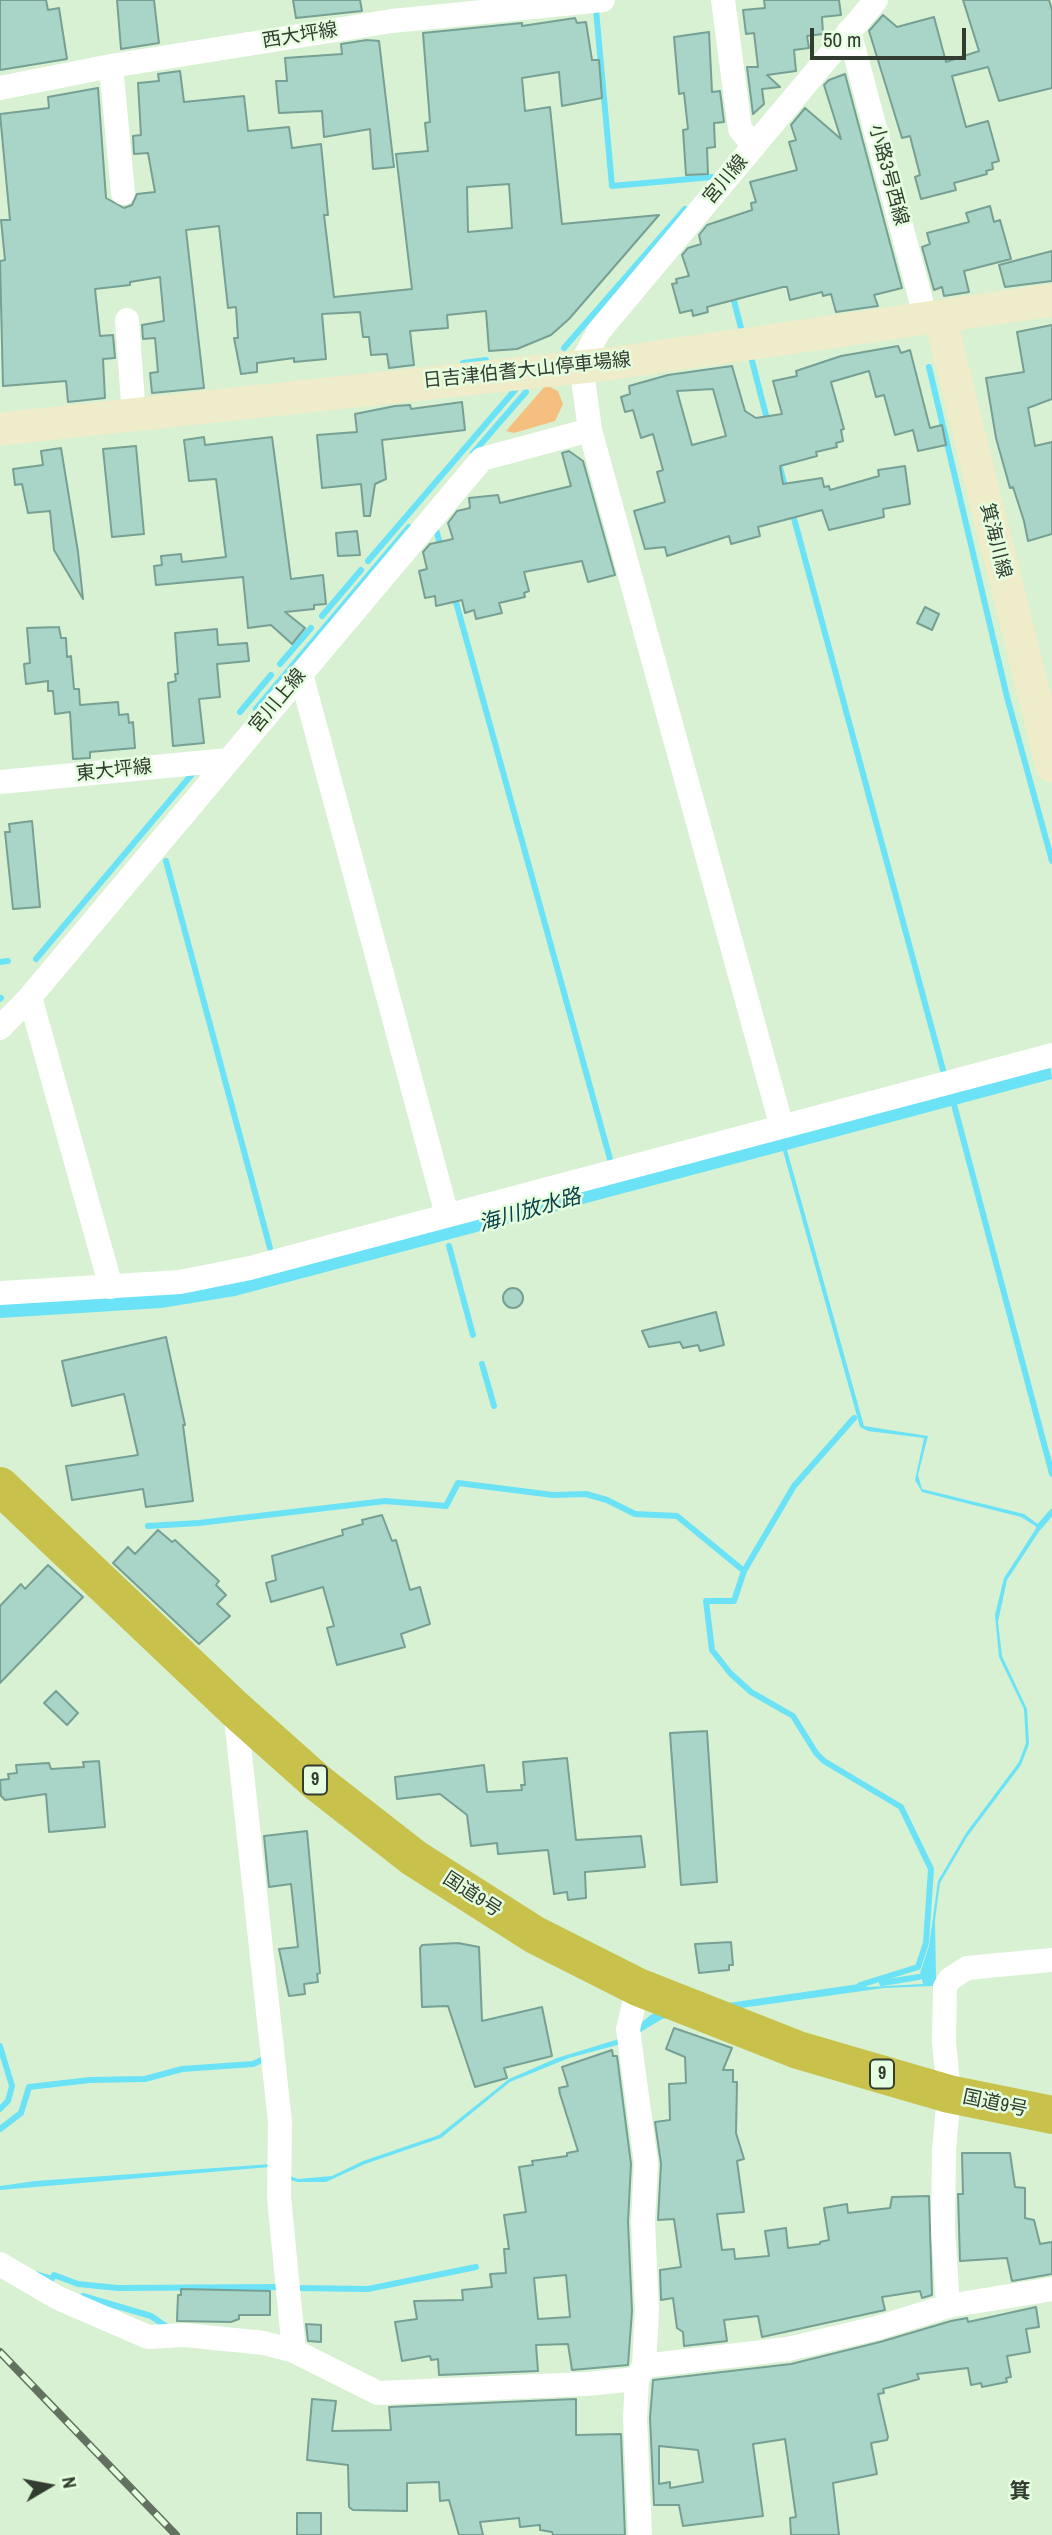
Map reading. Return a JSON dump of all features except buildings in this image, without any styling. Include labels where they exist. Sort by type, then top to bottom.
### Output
[{"type":"highway","name":"国道9号","points":[[0,1486],[235,1709],[318,1783],[414,1858],[535,1935],[638,1987],[799,2050],[949,2094],[1052,2115]]},
{"type":"main road","name":"日吉津伯耆大山停車場線","points":[[0,429],[608,363],[1052,300]]},
{"type":"main road","name":"箕海川線","points":[[933,318],[1052,766]]},
{"type":"street","name":"西大坪線","points":[[0,88],[111,66],[401,20],[603,0]]},
{"type":"street","points":[[723,0],[740,129],[754,146]]},
{"type":"street","name":"宮川線","points":[[581,364],[599,331],[876,0]]},
{"type":"street","name":"小路3号西線","points":[[849,31],[933,318]]},
{"type":"street","points":[[111,66],[123,193]]},
{"type":"street","points":[[127,320],[134,416]]},
{"type":"street","points":[[581,364],[590,430],[781,1124]]},
{"type":"street","name":"宮川上線","points":[[0,1028],[30,997],[482,459],[590,430]]},
{"type":"street","points":[[300,674],[447,1215]]},
{"type":"street","name":"東大坪線","points":[[0,782],[228,760]]},
{"type":"street","points":[[30,997],[111,1287]]},
{"type":"street","points":[[0,1293],[180,1282],[250,1268],[781,1124],[1052,1055]]},
{"type":"street","points":[[235,1709],[280,2122],[279,2197],[294,2351]]},
{"type":"street","points":[[948,2306],[943,2229],[944,2151],[949,2094],[944,2028],[945,1987],[950,1979],[967,1968],[1052,1960]]},
{"type":"street","points":[[638,1987],[629,2036],[646,2163],[643,2221],[647,2311],[640,2373],[640,2535]]},
{"type":"street","points":[[0,2264],[58,2298],[148,2337],[185,2335],[264,2343],[294,2351],[378,2393],[640,2373],[788,2349],[877,2328],[948,2306],[1052,2289]]},
{"type":"shaded area","points":[[546,385],[558,391],[563,404],[555,421],[514,433],[506,431]]},
{"type":"water","name":"海川放水路","points":[[1050,1064],[1052,1079],[787,1150],[864,1426],[928,1436],[918,1475],[922,1489],[1024,1514],[1042,1527],[1007,1580],[998,1622],[1002,1656],[1027,1709],[1029,1744],[1021,1765],[967,1837],[940,1883],[935,1920],[936,1979],[933,1986],[884,1988],[662,2019],[621,2044],[569,2058],[510,2082],[441,2138],[365,2164],[326,2182],[286,2179],[290,2176],[298,2179],[332,2176],[363,2161],[439,2135],[509,2079],[557,2058],[622,2038],[652,2014],[866,1983],[867,1987],[923,1984],[920,1973],[929,1946],[938,1881],[966,1833],[1019,1762],[1026,1743],[1024,1709],[999,1657],[995,1615],[1004,1578],[1037,1527],[1021,1517],[922,1492],[915,1480],[924,1438],[868,1431],[860,1427],[783,1151],[235,1296],[161,1308],[0,1318],[0,1302],[81,1299]]},
{"type":"water","points":[[271,2164],[270,2167],[0,2190],[0,2186],[35,2181]]},
{"type":"waterway","points":[[596,10],[612,186],[712,177]]},
{"type":"waterway","points":[[564,348],[685,209]]},
{"type":"waterway","points":[[732,293],[742,332]]},
{"type":"waterway","points":[[751,357],[768,423]]},
{"type":"waterway","points":[[463,363],[486,360]]},
{"type":"waterway","points":[[929,367],[1007,697],[1052,861]]},
{"type":"waterway","points":[[368,561],[515,390]]},
{"type":"waterway","points":[[473,453],[526,392]]},
{"type":"waterway","points":[[778,460],[786,490]]},
{"type":"waterway","points":[[792,511],[943,1070]]},
{"type":"waterway","points":[[435,526],[441,547]]},
{"type":"waterway","points":[[256,709],[409,527]]},
{"type":"waterway","points":[[322,616],[361,570]]},
{"type":"waterway","points":[[454,595],[610,1159]]},
{"type":"waterway","points":[[280,664],[311,628]]},
{"type":"waterway","points":[[240,712],[271,675]]},
{"type":"waterway","points":[[36,959],[193,773]]},
{"type":"waterway","points":[[166,861],[270,1248]]},
{"type":"waterway","points":[[0,962],[8,961]]},
{"type":"waterway","points":[[952,1097],[1052,1474]]},
{"type":"waterway","points":[[449,1246],[473,1335]]},
{"type":"waterway","points":[[482,1364],[494,1406]]},
{"type":"waterway","points":[[854,1418],[794,1486],[744,1571],[734,1601],[706,1601],[712,1650],[730,1673],[751,1692],[793,1716],[824,1761],[901,1807],[931,1869],[926,1943],[918,1967],[860,1985]]},
{"type":"waterway","points":[[148,1526],[199,1523],[385,1501],[446,1506],[458,1483],[553,1495],[586,1494],[607,1500],[635,1514],[677,1516],[744,1571]]},
{"type":"waterway","points":[[1039,1527],[1052,1512]]},
{"type":"waterway","points":[[882,1983],[919,1977]]},
{"type":"waterway","points":[[0,2046],[12,2086],[8,2101],[0,2109]]},
{"type":"waterway","points":[[0,2129],[21,2113],[29,2087],[90,2080],[145,2079],[182,2069],[253,2064],[266,2058]]},
{"type":"waterway","points":[[295,2288],[368,2289],[476,2267]]},
{"type":"waterway","points":[[35,2274],[52,2279],[54,2275],[78,2284],[118,2288],[284,2287]]},
{"type":"waterway","points":[[83,2296],[151,2316],[167,2327]]},
{"type":"railway","points":[[0,2352],[176,2535]]},
{"type":"district","name":"箕","points":[[1020,2492]]}]
